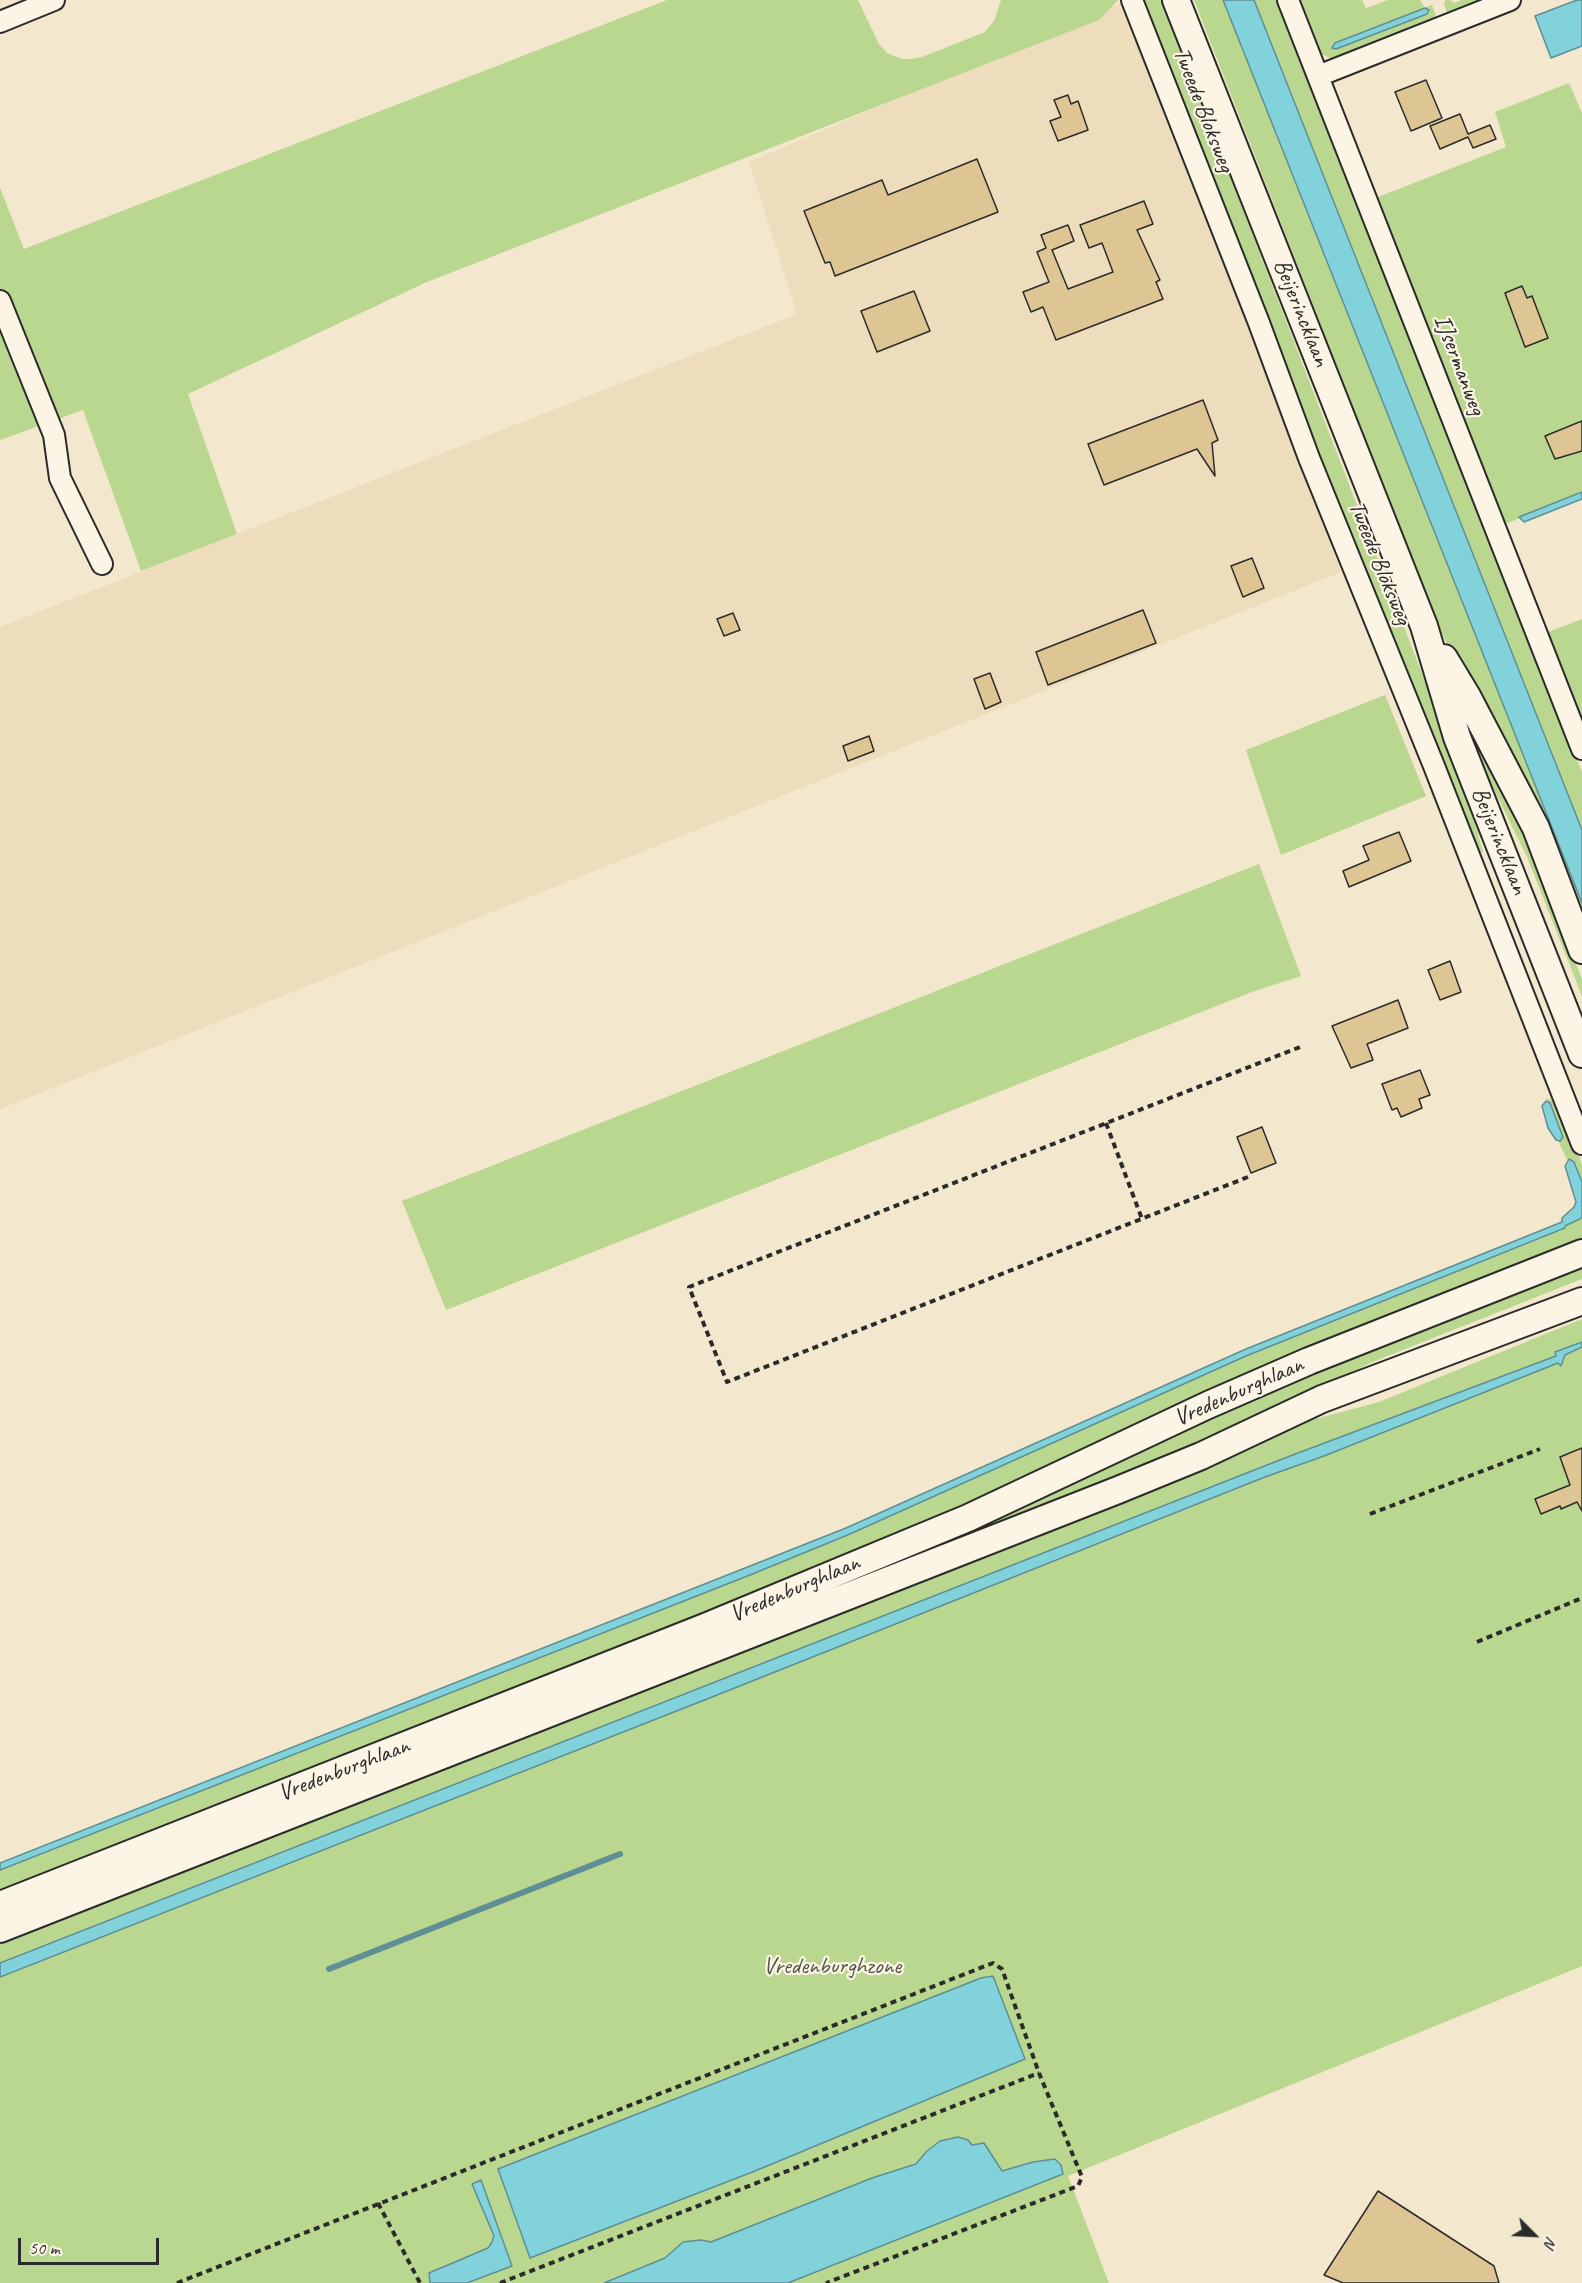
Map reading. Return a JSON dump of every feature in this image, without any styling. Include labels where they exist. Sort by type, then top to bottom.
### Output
[{"type":"main road","name":"Beijerincklaan","points":[[1176,0],[1424,626],[1457,737],[1582,1054]]},
{"type":"main road","name":"Beijerincklaan","points":[[1424,626],[1467,696],[1536,828],[1582,950]]},
{"type":"main road","name":"Vredenburghlaan","points":[[0,1905],[705,1627],[968,1518],[1177,1419],[1308,1361],[1582,1253]]},
{"type":"main road","name":"Vredenburghlaan","points":[[0,1929],[1118,1490],[1201,1456],[1322,1399],[1582,1301]]},
{"type":"street","points":[[0,22],[54,0]]},
{"type":"street","name":"Tweede Bloksweg","points":[[1132,0],[1259,323],[1309,458],[1434,766],[1582,1144]]},
{"type":"street","name":"IJsermanweg","points":[[1288,0],[1582,749]]},
{"type":"street","points":[[1318,76],[1510,0]]},
{"type":"street","points":[[0,301],[54,435],[60,478],[102,564]]},
{"type":"path","points":[[1248,1177],[727,1382],[689,1287],[1300,1047]]},
{"type":"path","points":[[1106,1123],[1142,1219]]},
{"type":"path","points":[[1370,1514],[1540,1449]]},
{"type":"path","points":[[1477,1642],[1582,1598]]},
{"type":"path","points":[[177,2283],[993,1963],[1002,1969],[1039,2073],[1082,2177],[1078,2186],[825,2283]]},
{"type":"path","points":[[500,2283],[1039,2073]]},
{"type":"path","points":[[378,2203],[420,2283]]},
{"type":"shaded area","points":[[1128,0],[1134,0],[1341,572],[0,1109],[0,627],[797,314],[749,162]]},
{"type":"green space","points":[[667,0],[858,0],[879,44],[887,53],[902,59],[912,59],[985,32],[994,21],[1001,0],[1118,0],[1099,20],[427,282],[188,394],[237,534],[141,571],[83,410],[0,440],[0,188],[24,249]]},
{"type":"green space","points":[[1141,0],[1162,0],[1462,777],[1483,852],[1476,854]]},
{"type":"green space","points":[[1194,0],[1223,0],[1582,903],[1582,924],[1503,749],[1439,628]]},
{"type":"green space","points":[[1254,0],[1278,0],[1582,772],[1582,830]]},
{"type":"green space","points":[[1295,0],[1362,0],[1366,8],[1388,0],[1420,0],[1425,8],[1335,43],[1334,49],[1427,14],[1426,7],[1432,5],[1436,16],[1433,21],[1334,60],[1319,53]]},
{"type":"green space","points":[[1445,0],[1454,3],[1462,0],[1489,0],[1448,16]]},
{"type":"green space","points":[[1569,83],[1582,113],[1582,494],[1500,526],[1373,199],[1506,147],[1495,112]]},
{"type":"green space","points":[[1582,619],[1582,719],[1543,634]]},
{"type":"green space","points":[[1452,679],[1487,761],[1528,846],[1582,979],[1582,996],[1527,857],[1455,710]]},
{"type":"green space","points":[[1385,695],[1426,796],[1281,855],[1246,750]]},
{"type":"green space","points":[[1259,864],[1301,976],[1252,992],[446,1310],[402,1201]]},
{"type":"green space","points":[[1546,1098],[1558,1102],[1582,1164],[1582,1182],[1574,1162],[1567,1160],[1558,1140],[1560,1141]]},
{"type":"green space","points":[[1582,1218],[1582,1249],[965,1512],[0,1900],[0,1870],[850,1534],[1246,1356],[1565,1229],[1564,1226]]},
{"type":"green space","points":[[1582,1260],[1582,1279],[1370,1363],[1233,1434],[482,1733],[1098,1461]]},
{"type":"green space","name":"Vredenburghzone","points":[[1582,1319],[1582,1966],[1068,2176],[1109,2283],[0,2283],[0,1968],[155,1903],[0,1963],[0,1934],[1293,1425],[1379,1402]]},
{"type":"water","points":[[1223,0],[1254,0],[1582,830],[1582,903]]},
{"type":"water","points":[[1582,0],[1582,46],[1551,58],[1535,16]]},
{"type":"water","points":[[1425,8],[1429,10],[1427,14],[1336,49],[1332,48],[1335,43]]},
{"type":"water","points":[[1582,492],[1582,499],[1524,522],[1519,517]]},
{"type":"water","points":[[1546,1101],[1550,1103],[1563,1137],[1560,1141],[1556,1140],[1548,1128],[1542,1106]]},
{"type":"water","points":[[1569,1159],[1574,1162],[1582,1182],[1582,1218],[1565,1228],[1246,1356],[850,1534],[0,1870],[0,1863],[846,1528],[1246,1349],[1562,1222],[1562,1218],[1576,1202],[1565,1166]]},
{"type":"water","points":[[1582,1342],[1582,1347],[1565,1355],[1561,1366],[1558,1363],[1324,1456],[1265,1477],[0,1977],[0,1963],[1290,1456],[1556,1356],[1555,1352]]},
{"type":"water","points":[[993,1976],[1025,2059],[755,2171],[530,2258],[498,2169],[981,1978]]},
{"type":"water","points":[[958,2137],[968,2140],[972,2145],[984,2143],[1002,2171],[1033,2162],[1055,2159],[1061,2165],[1063,2174],[788,2283],[604,2283],[665,2258],[683,2242],[701,2240],[711,2242],[872,2178],[916,2164],[940,2141]]},
{"type":"water","points":[[481,2180],[512,2266],[467,2283],[430,2283],[429,2273],[488,2248],[492,2242],[494,2236],[472,2184]]},
{"type":"building","points":[[1426,80],[1442,118],[1411,131],[1395,92]]},
{"type":"building","points":[[1068,95],[1071,104],[1078,101],[1088,130],[1058,141],[1050,121],[1061,117],[1054,100]]},
{"type":"building","points":[[1460,114],[1468,134],[1490,125],[1496,139],[1473,148],[1468,137],[1440,149],[1430,126]]},
{"type":"building","points":[[977,159],[998,212],[835,276],[830,262],[825,263],[804,211],[882,180],[888,195]]},
{"type":"building","points":[[1144,201],[1153,224],[1137,230],[1160,280],[1156,282],[1163,299],[1056,340],[1043,307],[1031,312],[1023,292],[1049,282],[1037,252],[1046,248],[1041,235],[1068,225],[1074,241],[1052,250],[1068,289],[1113,272],[1102,243],[1089,248],[1080,225]]},
{"type":"building","points":[[1522,286],[1527,298],[1532,296],[1548,338],[1525,347],[1505,293]]},
{"type":"building","points":[[914,291],[930,331],[877,352],[861,311]]},
{"type":"building","points":[[1203,400],[1218,440],[1212,443],[1215,476],[1197,449],[1104,485],[1088,444]]},
{"type":"building","points":[[1582,421],[1582,451],[1555,459],[1545,436]]},
{"type":"building","points":[[1252,558],[1264,588],[1243,597],[1231,566]]},
{"type":"building","points":[[1143,610],[1156,643],[1048,685],[1036,652]]},
{"type":"building","points":[[733,613],[740,630],[724,636],[717,619]]},
{"type":"building","points":[[990,673],[1001,702],[985,709],[974,679]]},
{"type":"building","points":[[869,736],[874,751],[848,761],[843,746]]},
{"type":"building","points":[[1399,832],[1411,861],[1349,887],[1343,871],[1369,860],[1363,846]]},
{"type":"building","points":[[1450,961],[1461,992],[1440,1000],[1428,970]]},
{"type":"building","points":[[1398,1000],[1408,1028],[1367,1044],[1373,1060],[1351,1068],[1332,1026]]},
{"type":"building","points":[[1420,1070],[1430,1095],[1419,1099],[1422,1108],[1401,1117],[1397,1108],[1392,1110],[1382,1084]]},
{"type":"building","points":[[1262,1127],[1276,1163],[1251,1173],[1237,1137]]},
{"type":"building","points":[[1582,1448],[1582,1511],[1577,1502],[1541,1514],[1535,1499],[1570,1485],[1560,1457]]},
{"type":"building","points":[[1378,2191],[1494,2266],[1499,2283],[1343,2283],[1324,2275]]},
{"type":"waterway","points":[[329,1969],[620,1854]]}]
